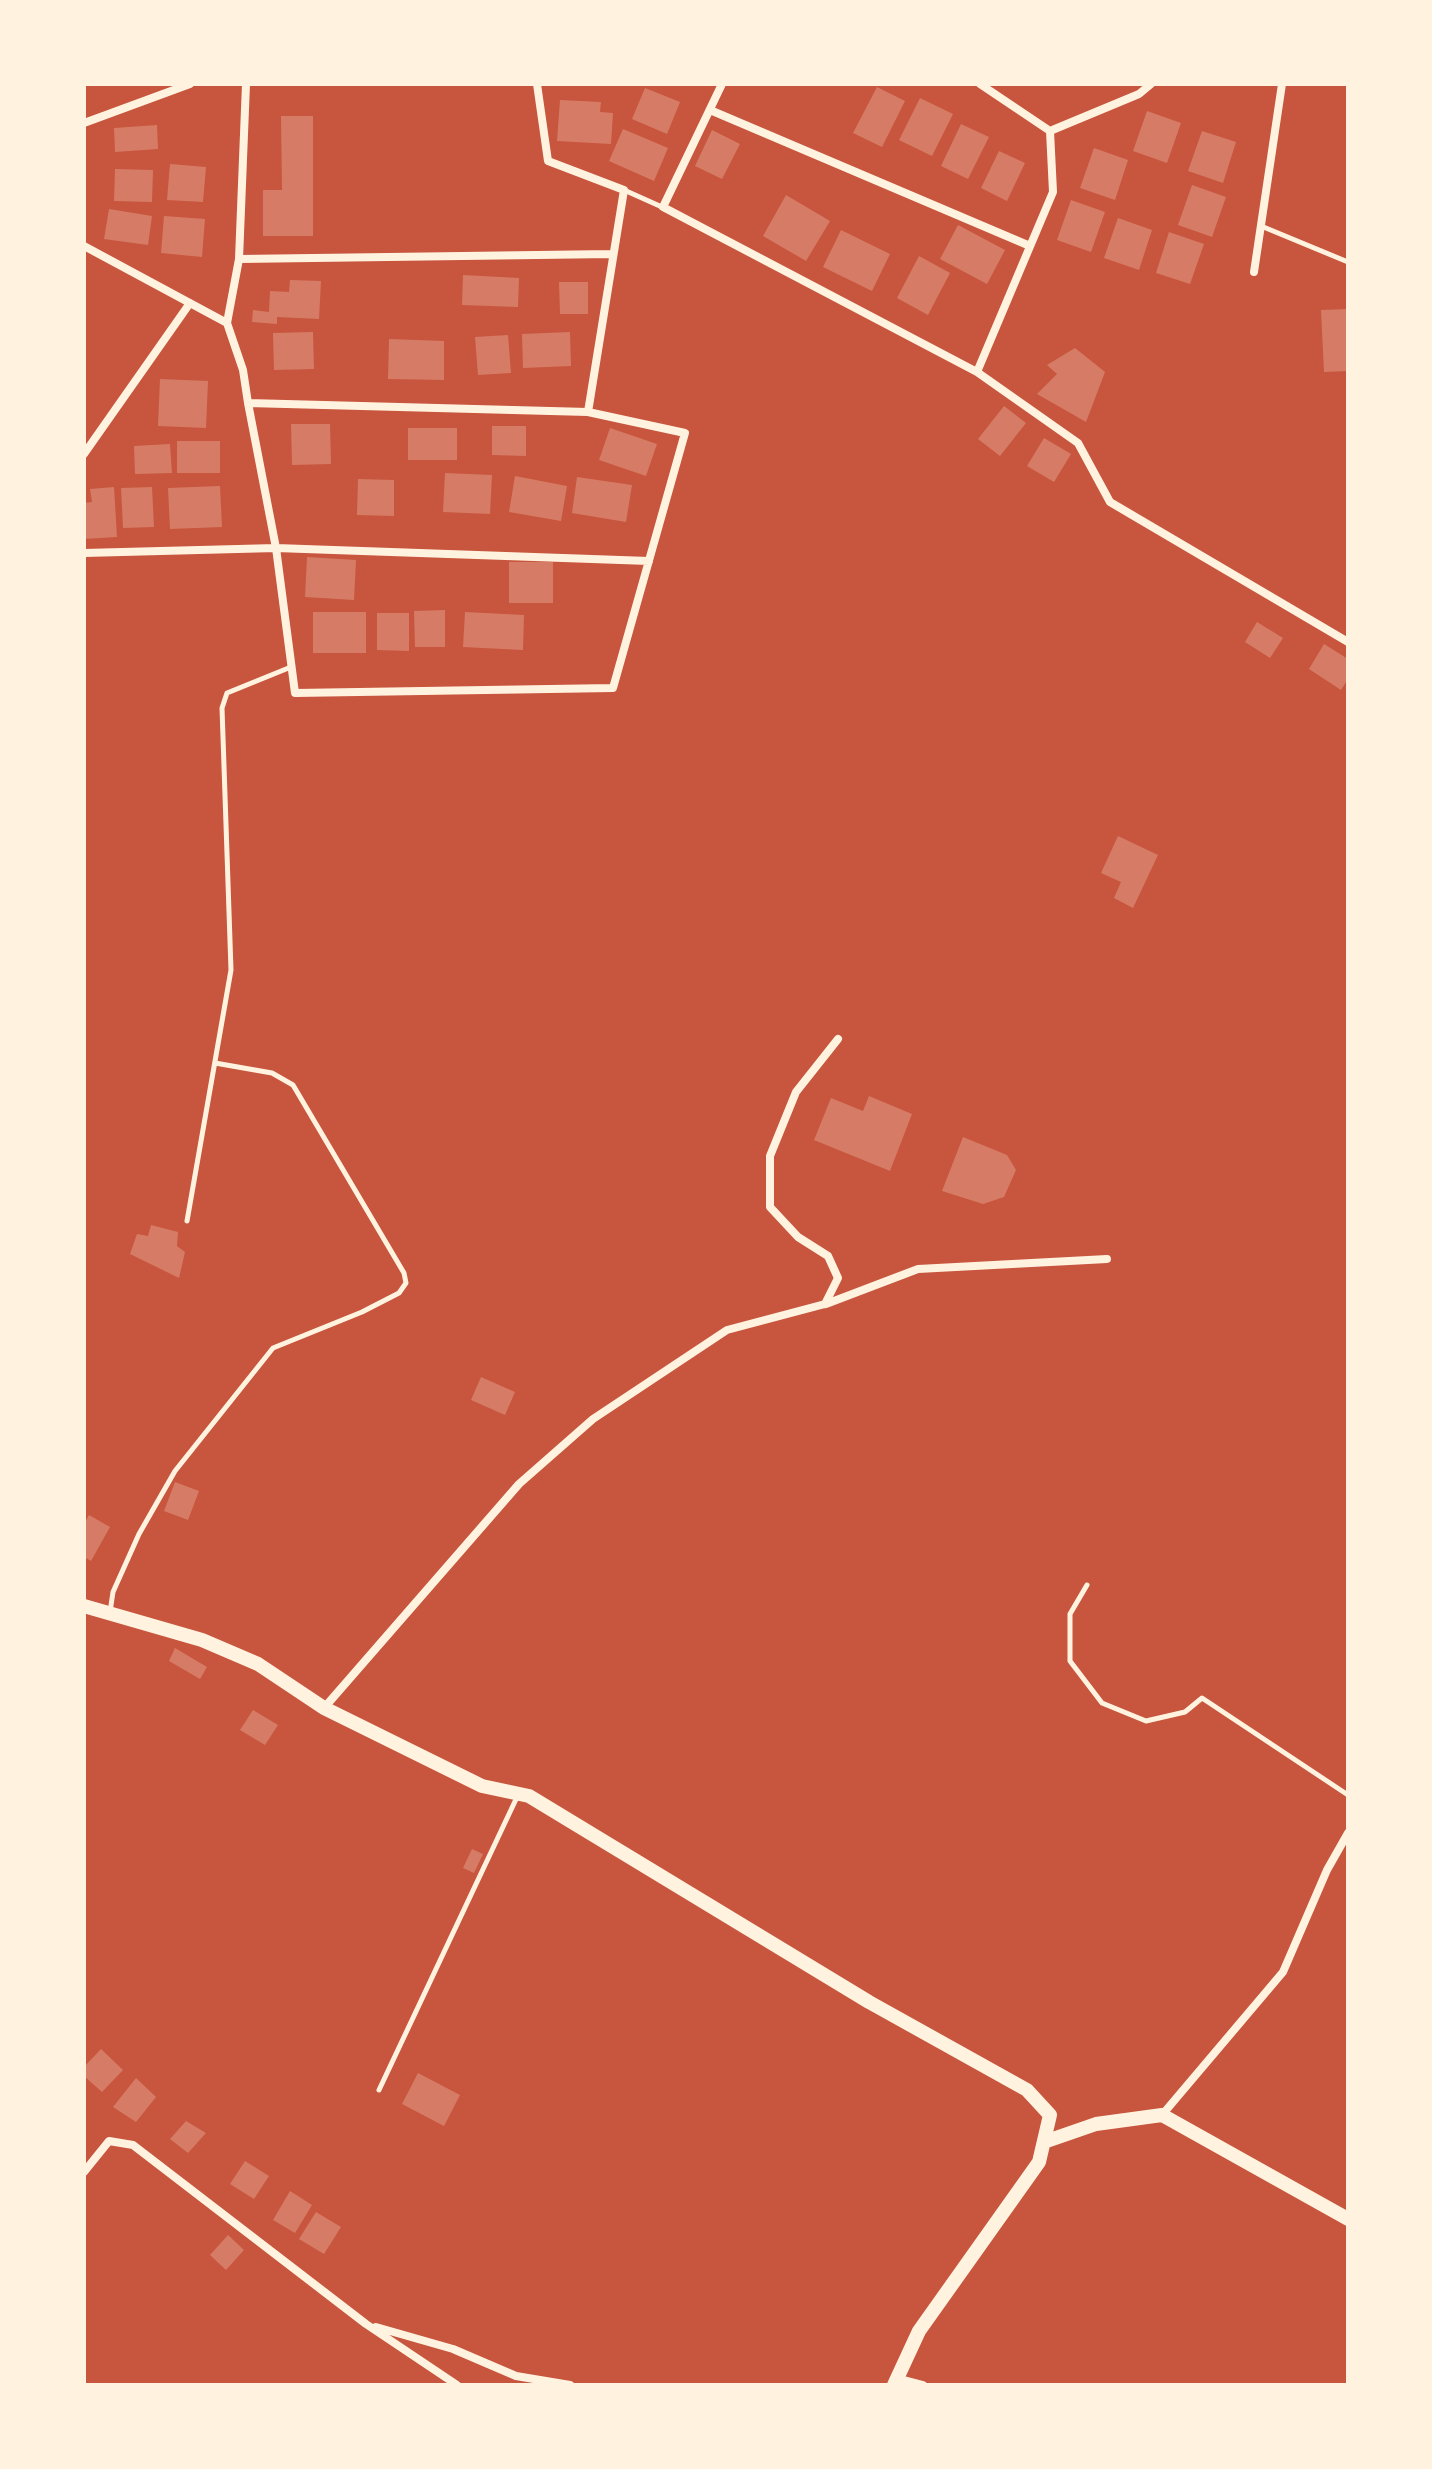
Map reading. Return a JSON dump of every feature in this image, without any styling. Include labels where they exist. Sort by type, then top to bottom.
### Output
[{"type":"street","points":[[84,123],[190,84]]},
{"type":"street","points":[[246,84],[239,259],[227,323],[243,370],[248,403],[276,548],[295,693],[613,688],[685,433],[588,412],[248,403]]},
{"type":"street","points":[[537,84],[548,161],[624,190],[611,254],[588,412]]},
{"type":"street","points":[[722,84],[663,207],[977,372],[1078,443],[1110,502],[1348,642]]},
{"type":"street","points":[[980,84],[1050,131]]},
{"type":"street","points":[[1050,131],[1139,94],[1151,84]]},
{"type":"street","points":[[1254,272],[1282,84]]},
{"type":"street","points":[[710,110],[1030,246]]},
{"type":"street","points":[[977,372],[1053,192],[1050,131]]},
{"type":"street","points":[[84,246],[227,323]]},
{"type":"street","points":[[239,259],[611,254]]},
{"type":"street","points":[[84,454],[190,303]]},
{"type":"street","points":[[84,553],[276,548],[649,561]]},
{"type":"street","points":[[825,1304],[838,1278],[828,1256],[798,1237],[770,1207],[770,1156],[796,1092],[838,1039]]},
{"type":"street","points":[[324,1708],[519,1484],[593,1419],[727,1330],[825,1304],[918,1269],[1107,1259]]},
{"type":"street","points":[[84,1606],[202,1640],[258,1664],[324,1708],[482,1786],[518,1794],[553,1809],[869,2002],[1027,2090],[1050,2115],[1039,2162],[909,2346],[897,2382],[923,2385]]},
{"type":"street","points":[[1162,2115],[1283,1972],[1348,1833]]},
{"type":"street","points":[[1044,2142],[1096,2124],[1162,2115],[1348,2219]]},
{"type":"street","points":[[84,2172],[109,2141],[133,2145],[366,2324],[457,2385]]},
{"type":"street","points":[[366,2324],[453,2349],[516,2376],[570,2385]]},
{"type":"lane","points":[[624,190],[663,207]]},
{"type":"lane","points":[[1261,226],[1348,262]]},
{"type":"lane","points":[[187,1221],[231,970],[222,708],[227,693],[292,666]]},
{"type":"lane","points":[[110,1613],[113,1592],[134,1545],[175,1471],[273,1348],[362,1312],[399,1293],[406,1283],[404,1273],[293,1085],[272,1073],[215,1063]]},
{"type":"lane","points":[[1087,1585],[1070,1614],[1070,1661],[1102,1703],[1146,1721],[1185,1712],[1202,1698],[1348,1795]]},
{"type":"lane","points":[[379,2090],[518,1794]]},
{"type":"building","points":[[877,87],[905,101],[882,147],[853,133]]},
{"type":"building","points":[[645,88],[680,102],[667,134],[632,119]]},
{"type":"building","points":[[920,98],[953,114],[932,156],[899,140]]},
{"type":"building","points":[[560,100],[601,102],[600,112],[613,113],[611,144],[557,141]]},
{"type":"building","points":[[1147,111],[1181,123],[1167,163],[1133,151]]},
{"type":"building","points":[[281,116],[313,116],[313,236],[263,236],[263,190],[282,190]]},
{"type":"building","points":[[961,124],[989,137],[968,179],[941,166]]},
{"type":"building","points":[[157,125],[158,149],[115,152],[114,128]]},
{"type":"building","points":[[623,129],[668,148],[654,181],[609,161]]},
{"type":"building","points":[[712,130],[740,144],[722,179],[695,166]]},
{"type":"building","points":[[1202,131],[1236,142],[1223,183],[1188,171]]},
{"type":"building","points":[[1094,148],[1128,160],[1115,200],[1080,188]]},
{"type":"building","points":[[999,151],[1025,163],[1007,201],[981,188]]},
{"type":"building","points":[[170,164],[206,167],[203,202],[167,200]]},
{"type":"building","points":[[115,169],[153,170],[152,202],[114,201]]},
{"type":"building","points":[[1192,185],[1226,197],[1212,237],[1178,225]]},
{"type":"building","points":[[786,195],[830,221],[806,261],[763,236]]},
{"type":"building","points":[[1071,200],[1105,212],[1091,252],[1057,240]]},
{"type":"building","points":[[109,209],[152,216],[148,245],[104,239]]},
{"type":"building","points":[[164,216],[205,219],[202,257],[161,253]]},
{"type":"building","points":[[1118,218],[1152,230],[1139,270],[1104,258]]},
{"type":"building","points":[[958,225],[1005,250],[987,284],[940,259]]},
{"type":"building","points":[[841,230],[890,254],[872,291],[823,267]]},
{"type":"building","points":[[1169,232],[1204,244],[1190,284],[1156,273]]},
{"type":"building","points":[[919,256],[950,273],[928,315],[897,298]]},
{"type":"building","points":[[463,275],[519,278],[518,307],[462,305]]},
{"type":"building","points":[[290,280],[321,281],[319,319],[277,317],[277,324],[252,322],[253,310],[269,312],[270,291],[289,292]]},
{"type":"building","points":[[559,282],[588,282],[588,314],[560,314]]},
{"type":"building","points":[[1348,309],[1348,371],[1324,372],[1321,310]]},
{"type":"building","points":[[313,332],[314,369],[274,370],[273,333]]},
{"type":"building","points":[[570,332],[571,366],[523,368],[522,334]]},
{"type":"building","points":[[508,335],[511,373],[478,375],[475,337]]},
{"type":"building","points":[[389,339],[444,341],[444,380],[388,379]]},
{"type":"building","points":[[1075,348],[1105,372],[1086,422],[1037,394],[1057,374],[1047,365]]},
{"type":"building","points":[[160,379],[208,381],[206,428],[158,426]]},
{"type":"building","points":[[1004,406],[1026,423],[1000,456],[978,439]]},
{"type":"building","points":[[291,424],[330,424],[331,464],[292,465]]},
{"type":"building","points":[[492,426],[526,426],[526,456],[492,455]]},
{"type":"building","points":[[408,428],[457,428],[457,460],[408,460]]},
{"type":"building","points":[[610,428],[657,444],[646,476],[599,460]]},
{"type":"building","points":[[1044,438],[1071,454],[1054,482],[1027,466]]},
{"type":"building","points":[[177,441],[220,441],[220,473],[177,473]]},
{"type":"building","points":[[170,444],[172,473],[135,474],[134,446]]},
{"type":"building","points":[[445,473],[492,475],[490,514],[443,512]]},
{"type":"building","points":[[515,476],[567,486],[561,521],[509,512]]},
{"type":"building","points":[[577,477],[632,485],[626,522],[572,513]]},
{"type":"building","points":[[358,479],[394,480],[394,516],[357,515]]},
{"type":"building","points":[[220,486],[222,527],[170,529],[168,488]]},
{"type":"building","points":[[114,487],[117,537],[84,539],[84,503],[92,502],[90,489]]},
{"type":"building","points":[[152,487],[154,527],[123,528],[121,488]]},
{"type":"building","points":[[307,557],[356,560],[354,600],[305,597]]},
{"type":"building","points":[[509,562],[553,562],[553,603],[509,603]]},
{"type":"building","points":[[445,610],[445,647],[415,647],[414,611]]},
{"type":"building","points":[[313,612],[366,612],[366,653],[313,653]]},
{"type":"building","points":[[465,612],[524,615],[523,650],[463,647]]},
{"type":"building","points":[[377,613],[409,613],[409,651],[377,650]]},
{"type":"building","points":[[1257,622],[1283,638],[1270,658],[1245,642]]},
{"type":"building","points":[[1324,644],[1348,659],[1348,679],[1341,690],[1309,669]]},
{"type":"building","points":[[1118,836],[1158,855],[1133,908],[1114,898],[1121,882],[1101,873]]},
{"type":"building","points":[[869,1096],[912,1114],[890,1171],[814,1140],[831,1098],[863,1111]]},
{"type":"building","points":[[963,1137],[1007,1155],[1016,1170],[1004,1197],[983,1204],[942,1191]]},
{"type":"building","points":[[151,1225],[178,1232],[177,1246],[185,1252],[179,1278],[130,1254],[137,1234],[148,1236]]},
{"type":"building","points":[[481,1377],[515,1392],[505,1415],[471,1400]]},
{"type":"building","points":[[175,1482],[199,1491],[188,1520],[164,1511]]},
{"type":"building","points":[[89,1515],[110,1527],[91,1561],[84,1557],[84,1524]]},
{"type":"building","points":[[175,1648],[207,1667],[200,1679],[169,1661]]},
{"type":"building","points":[[253,1710],[278,1725],[265,1745],[240,1730]]},
{"type":"building","points":[[472,1849],[483,1854],[474,1873],[463,1868]]},
{"type":"building","points":[[101,2049],[123,2070],[102,2092],[84,2076],[84,2067]]},
{"type":"building","points":[[418,2073],[460,2095],[444,2126],[402,2104]]},
{"type":"building","points":[[136,2078],[156,2097],[136,2122],[113,2107]]},
{"type":"building","points":[[186,2121],[206,2133],[188,2153],[170,2139]]},
{"type":"building","points":[[245,2161],[269,2176],[254,2199],[230,2184]]},
{"type":"building","points":[[290,2191],[312,2205],[295,2233],[273,2220]]},
{"type":"building","points":[[316,2212],[341,2227],[324,2254],[299,2239]]},
{"type":"building","points":[[228,2235],[244,2250],[226,2270],[210,2255]]}]
